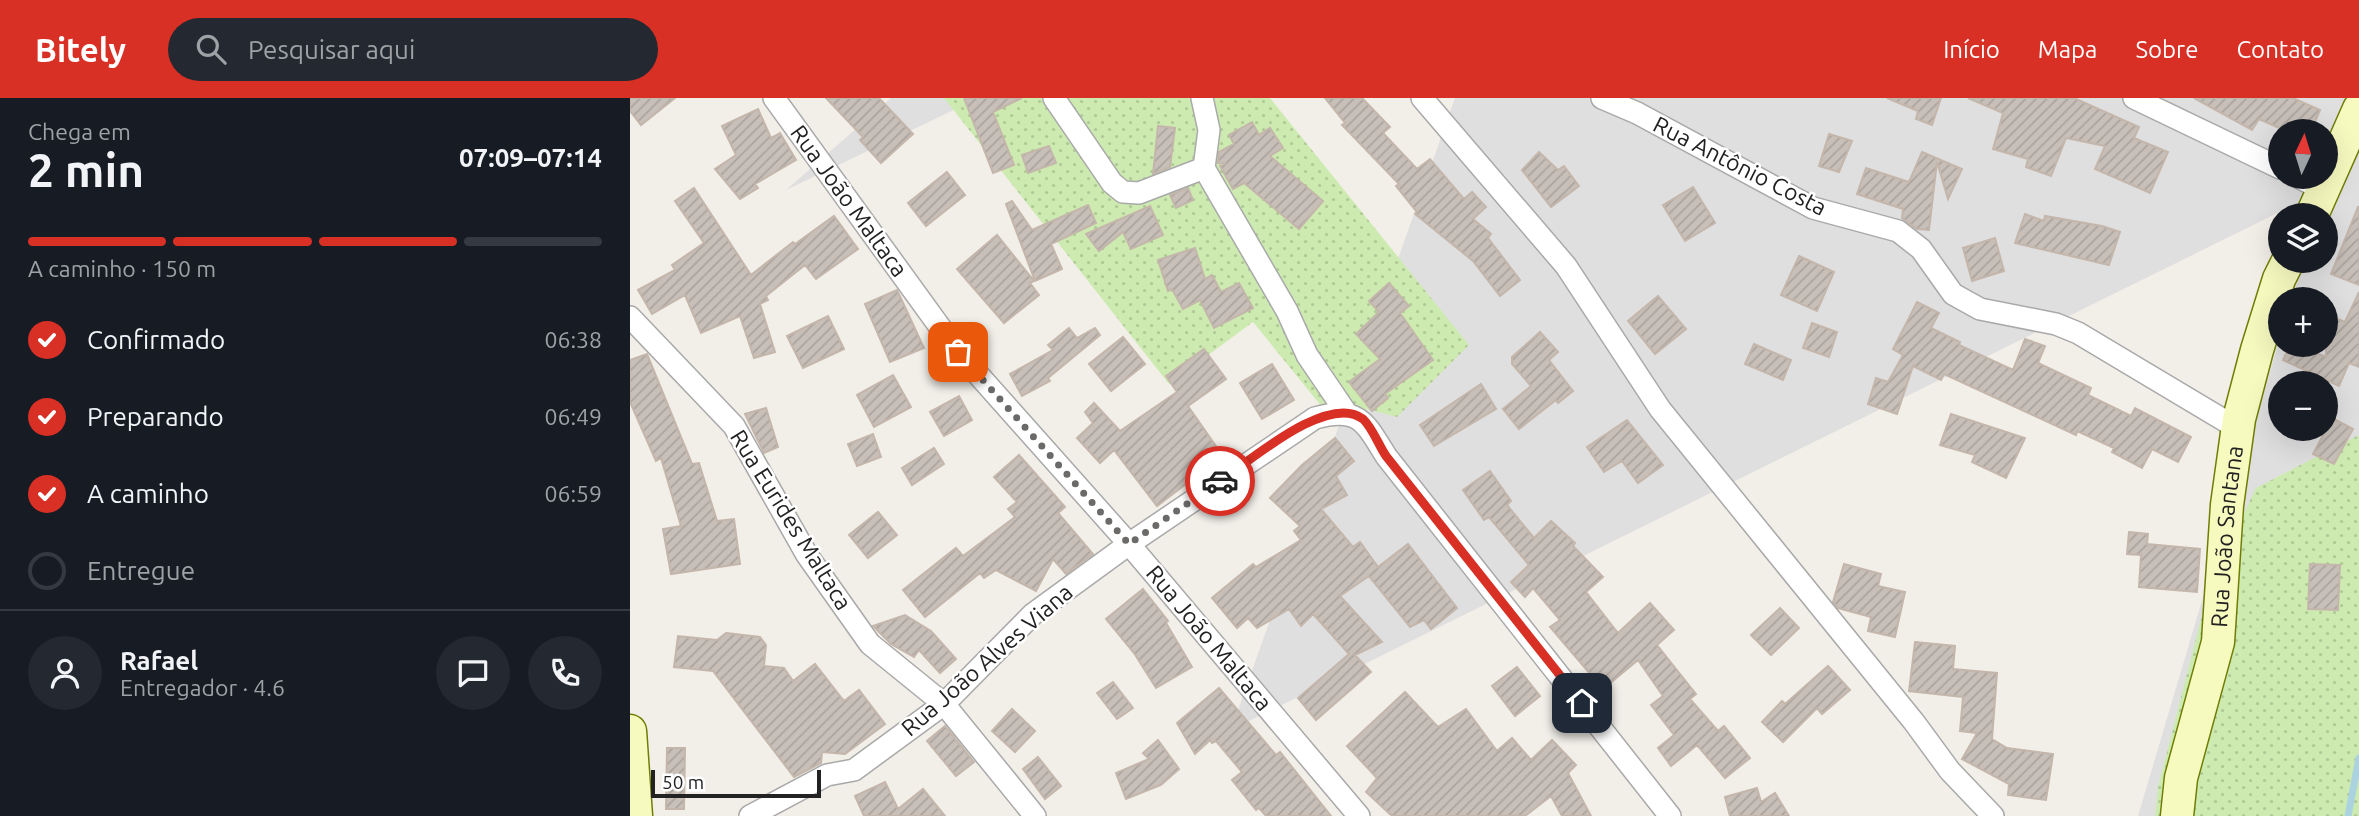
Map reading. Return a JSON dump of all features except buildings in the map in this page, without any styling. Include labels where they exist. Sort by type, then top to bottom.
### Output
[{"type":"street","name":"Rua João Maltaca","points":[[774,98],[958,352],[1129,544],[1359,816]]},
{"type":"street","points":[[1054,98],[1112,183],[1123,192],[1139,193],[1204,168]]},
{"type":"street","points":[[1202,98],[1209,130],[1204,168],[1287,311],[1307,355],[1347,414],[1363,419],[1386,456],[1670,816]]},
{"type":"street","points":[[1422,98],[1566,266],[1660,409],[1914,722],[1950,771],[1993,816]]},
{"type":"street","name":"Rua Antônio Costa","points":[[1602,98],[1637,113],[1813,208],[1898,231],[1921,249],[1953,294],[1980,310],[2056,324],[2078,333],[2237,428]]},
{"type":"street","points":[[2134,98],[2268,162]]},
{"type":"street","points":[[2311,194],[2359,109]]},
{"type":"street","name":"Rua João Santana","points":[[2177,816],[2181,778],[2218,642],[2227,505],[2237,428],[2256,350],[2282,273]]},
{"type":"street","name":"Rua Eurides Maltaca","points":[[630,317],[734,426],[807,555],[870,644],[944,704],[1035,816]]},
{"type":"street","name":"Rua João Alves Viana","points":[[750,816],[827,775],[854,770],[944,704],[1033,614],[1129,544],[1315,418],[1347,414]]},
{"type":"street","points":[[630,731],[636,816]]},
{"type":"shaded area","points":[[891,98],[979,98],[786,190]]},
{"type":"shaded area","points":[[1455,98],[2359,98],[2359,576],[2243,816],[2138,816],[2268,378],[2268,441],[2338,441],[2338,371],[2270,371],[2274,357],[2338,357],[2338,287],[2295,287],[2300,273],[2338,273],[2338,203],[2324,203],[2324,190],[2298,203],[2268,203],[2268,218],[1231,730]]},
{"type":"green space","points":[[944,98],[1270,98],[1469,345],[1397,417],[1367,409],[1327,413],[1253,322],[1169,384]]},
{"type":"green space","points":[[2359,435],[2359,816],[2155,816],[2158,787],[2210,584],[2256,488]]},
{"type":"waterway","points":[[2348,816],[2359,758]]},
{"type":"way so far","points":[[958,352],[1129,544],[1220,481]]},
{"type":"route","points":[[1220,481],[1315,418],[1329,414],[1347,414],[1363,419],[1386,456],[1582,703]]}]
